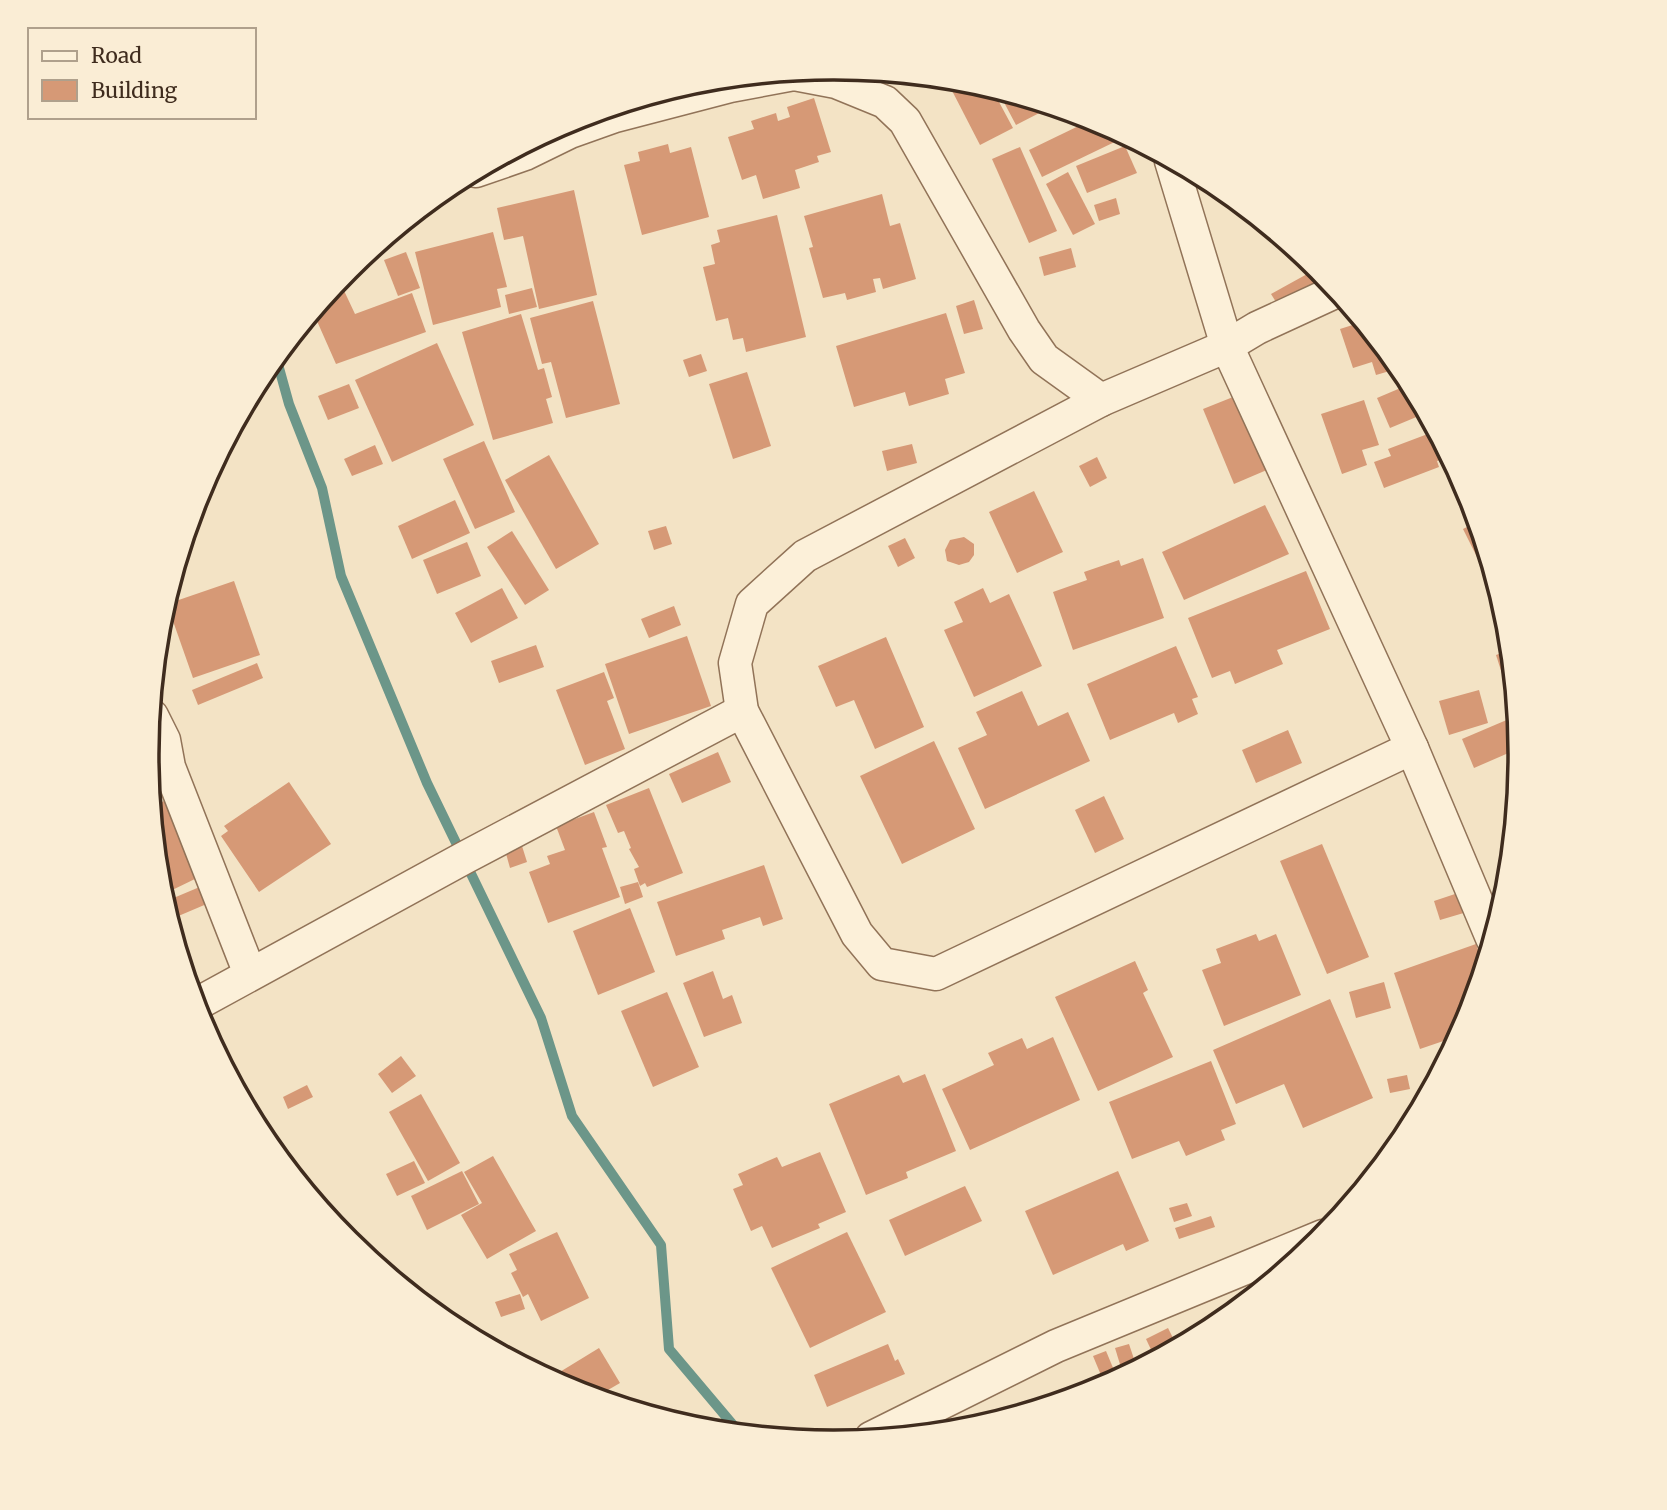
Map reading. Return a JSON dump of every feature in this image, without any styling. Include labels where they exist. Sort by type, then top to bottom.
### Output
[{"type":"street","points":[[827,80],[885,102],[905,121],[1024,330],[1044,359],[1101,400]]},
{"type":"street","points":[[628,113],[705,92]]},
{"type":"street","points":[[1175,173],[1227,346],[1412,748],[1486,924]]},
{"type":"street","points":[[1326,295],[1256,328],[1227,346],[1101,400],[805,556],[752,604],[735,663],[742,711],[857,934],[882,964],[936,974],[1412,748]]},
{"type":"street","points":[[205,999],[742,711]]},
{"type":"street","points":[[160,731],[169,767],[250,974]]},
{"type":"street","points":[[894,1427],[1056,1346],[1292,1249]]},
{"type":"building","points":[[952,91],[998,101],[1013,128],[980,145]]},
{"type":"building","points":[[814,98],[831,152],[817,156],[819,162],[795,170],[800,188],[763,199],[756,175],[742,180],[728,137],[754,129],[751,121],[776,113],[778,121],[790,117],[787,107]]},
{"type":"building","points":[[1004,102],[1040,113],[1016,125]]},
{"type":"building","points":[[1078,126],[1114,142],[1042,177],[1029,150]]},
{"type":"building","points":[[668,144],[670,153],[691,147],[709,217],[642,235],[624,165],[640,161],[638,152]]},
{"type":"building","points":[[1124,146],[1137,173],[1087,193],[1076,166]]},
{"type":"building","points":[[1020,147],[1057,231],[1029,243],[992,159]]},
{"type":"building","points":[[1068,172],[1095,224],[1073,235],[1046,184]]},
{"type":"building","points":[[574,190],[597,295],[539,309],[523,236],[504,240],[497,208]]},
{"type":"building","points":[[882,194],[890,226],[900,223],[916,279],[883,289],[880,278],[873,279],[876,292],[847,300],[845,293],[823,298],[809,248],[813,247],[804,216]]},
{"type":"building","points":[[1116,198],[1120,214],[1099,221],[1094,205]]},
{"type":"building","points":[[777,215],[806,337],[746,352],[743,338],[733,340],[728,318],[716,321],[703,267],[715,264],[711,245],[720,242],[717,230]]},
{"type":"building","points":[[493,232],[507,287],[497,289],[501,307],[433,325],[415,252]]},
{"type":"building","points":[[1071,248],[1076,267],[1044,276],[1039,257]]},
{"type":"building","points":[[406,252],[420,288],[398,296],[384,260]]},
{"type":"building","points":[[1306,274],[1320,289],[1281,310],[1271,294]]},
{"type":"building","points":[[532,288],[537,307],[509,314],[505,295]]},
{"type":"building","points":[[344,291],[355,314],[412,293],[426,332],[336,364],[317,321]]},
{"type":"building","points":[[974,300],[983,329],[964,334],[956,306]]},
{"type":"building","points":[[593,301],[620,404],[566,418],[551,362],[542,364],[530,318]]},
{"type":"building","points":[[946,313],[965,373],[945,379],[949,394],[909,406],[905,392],[854,407],[836,346]]},
{"type":"building","points":[[521,314],[538,370],[544,368],[552,397],[546,399],[553,423],[493,440],[462,332]]},
{"type":"building","points":[[1353,325],[1388,371],[1376,375],[1372,362],[1353,368],[1340,329]]},
{"type":"building","points":[[437,343],[474,425],[392,462],[355,380]]},
{"type":"building","points":[[701,354],[707,371],[689,377],[683,360]]},
{"type":"building","points":[[747,372],[771,446],[733,459],[709,384]]},
{"type":"building","points":[[349,384],[359,408],[328,420],[318,396]]},
{"type":"building","points":[[1399,389],[1417,417],[1390,428],[1377,398]]},
{"type":"building","points":[[1243,393],[1274,467],[1234,484],[1203,409]]},
{"type":"building","points":[[1364,400],[1379,445],[1362,450],[1367,465],[1342,474],[1321,414]]},
{"type":"building","points":[[1426,434],[1440,460],[1437,461],[1439,467],[1384,488],[1374,462],[1391,456],[1388,449]]},
{"type":"building","points":[[484,441],[515,512],[475,529],[443,459]]},
{"type":"building","points":[[912,444],[917,463],[887,471],[882,451]]},
{"type":"building","points":[[375,445],[383,464],[352,476],[344,459]]},
{"type":"building","points":[[549,455],[599,544],[556,569],[505,480]]},
{"type":"building","points":[[1097,457],[1107,478],[1090,487],[1079,466]]},
{"type":"building","points":[[1034,491],[1063,552],[1017,573],[989,512]]},
{"type":"building","points":[[455,500],[470,533],[412,559],[398,526]]},
{"type":"building","points":[[1265,505],[1289,554],[1184,600],[1162,552]]},
{"type":"building","points":[[666,526],[672,544],[654,550],[648,531]]},
{"type":"building","points":[[1468,527],[1478,557],[1477,557],[1463,529]]},
{"type":"building","points":[[512,531],[549,590],[525,605],[487,547]]},
{"type":"building","points":[[964,537],[974,544],[974,555],[969,562],[959,565],[947,561],[945,550],[950,540]]},
{"type":"building","points":[[905,538],[915,558],[898,567],[888,546]]},
{"type":"building","points":[[467,542],[481,576],[437,594],[423,560]]},
{"type":"building","points":[[1143,558],[1164,618],[1073,650],[1053,592],[1087,580],[1084,572],[1119,560],[1121,566]]},
{"type":"building","points":[[1306,571],[1330,629],[1277,650],[1283,664],[1235,684],[1230,671],[1212,678],[1188,618]]},
{"type":"building","points":[[234,581],[260,655],[193,678],[173,620],[177,600]]},
{"type":"building","points":[[502,588],[518,618],[471,643],[455,613]]},
{"type":"building","points":[[983,588],[990,603],[1009,594],[1042,666],[974,697],[944,630],[963,622],[954,602]]},
{"type":"building","points":[[674,606],[681,625],[649,638],[641,619]]},
{"type":"building","points":[[687,636],[711,706],[629,734],[605,664]]},
{"type":"building","points":[[886,637],[924,727],[875,749],[854,700],[836,707],[818,666]]},
{"type":"building","points":[[536,645],[544,667],[499,683],[491,661]]},
{"type":"building","points":[[1176,646],[1198,697],[1192,699],[1198,714],[1178,723],[1174,713],[1110,740],[1087,684]]},
{"type":"building","points":[[1500,654],[1503,677],[1496,655]]},
{"type":"building","points":[[257,663],[263,678],[198,705],[192,690]]},
{"type":"building","points":[[604,672],[614,698],[607,701],[625,749],[585,765],[556,690]]},
{"type":"building","points":[[1479,690],[1488,723],[1449,735],[1439,701]]},
{"type":"building","points":[[1022,691],[1038,726],[1068,712],[1090,761],[985,809],[958,748],[987,735],[976,712]]},
{"type":"building","points":[[1507,720],[1508,753],[1474,768],[1462,739]]},
{"type":"building","points":[[1288,730],[1302,763],[1256,783],[1242,750]]},
{"type":"building","points":[[934,741],[975,829],[902,864],[860,776]]},
{"type":"building","points":[[718,752],[731,782],[682,803],[669,774]]},
{"type":"building","points":[[289,782],[331,844],[259,892],[221,836],[228,831],[224,826]]},
{"type":"building","points":[[649,788],[683,873],[647,887],[645,883],[640,886],[634,869],[639,867],[629,849],[631,848],[624,831],[618,833],[606,805]]},
{"type":"building","points":[[1104,796],[1124,839],[1095,853],[1075,810]]},
{"type":"building","points":[[164,801],[199,877],[173,890],[165,843],[160,803]]},
{"type":"building","points":[[594,812],[607,847],[602,848],[620,897],[548,923],[529,872],[550,864],[547,856],[565,850],[556,826]]},
{"type":"building","points":[[1322,844],[1369,957],[1327,974],[1280,861]]},
{"type":"building","points":[[522,846],[527,862],[510,868],[505,850]]},
{"type":"building","points":[[764,865],[783,919],[763,926],[760,917],[722,930],[725,939],[676,956],[657,902]]},
{"type":"building","points":[[638,882],[643,897],[625,904],[620,887]]},
{"type":"building","points":[[202,886],[209,903],[179,916],[174,898]]},
{"type":"building","points":[[1461,892],[1467,912],[1440,920],[1434,901]]},
{"type":"building","points":[[630,908],[655,972],[598,995],[573,931]]},
{"type":"building","points":[[1256,934],[1259,941],[1276,934],[1301,995],[1224,1026],[1202,970],[1221,963],[1216,949]]},
{"type":"building","points":[[1476,944],[1479,951],[1457,1013],[1444,1041],[1420,1049],[1394,973]]},
{"type":"building","points":[[1135,961],[1148,990],[1143,993],[1173,1057],[1098,1091],[1055,997]]},
{"type":"building","points":[[713,971],[723,999],[732,995],[742,1023],[704,1037],[683,983]]},
{"type":"building","points":[[1384,982],[1391,1008],[1356,1018],[1349,992]]},
{"type":"building","points":[[667,992],[699,1067],[653,1087],[621,1011]]},
{"type":"building","points":[[1330,999],[1373,1098],[1303,1128],[1284,1084],[1236,1104],[1213,1050]]},
{"type":"building","points":[[1053,1037],[1080,1100],[970,1150],[942,1089],[994,1065],[988,1053],[1022,1038],[1027,1049]]},
{"type":"building","points":[[401,1056],[416,1076],[392,1093],[378,1074]]},
{"type":"building","points":[[1211,1061],[1236,1124],[1221,1130],[1225,1140],[1186,1156],[1179,1141],[1132,1159],[1109,1102]]},
{"type":"building","points":[[925,1074],[956,1151],[906,1172],[908,1178],[866,1195],[829,1104],[899,1075],[903,1083]]},
{"type":"building","points":[[1407,1075],[1410,1089],[1390,1093],[1387,1079]]},
{"type":"building","points":[[307,1085],[313,1097],[288,1109],[283,1097]]},
{"type":"building","points":[[421,1094],[460,1163],[428,1181],[389,1112]]},
{"type":"building","points":[[820,1152],[846,1212],[818,1224],[820,1228],[772,1248],[762,1226],[751,1231],[733,1189],[743,1185],[738,1174],[777,1157],[782,1167]]},
{"type":"building","points":[[493,1156],[536,1231],[487,1259],[461,1215],[482,1203],[464,1172]]},
{"type":"building","points":[[414,1161],[425,1183],[397,1196],[386,1174]]},
{"type":"building","points":[[462,1171],[479,1204],[427,1230],[411,1196]]},
{"type":"building","points":[[1118,1171],[1149,1241],[1126,1251],[1123,1244],[1053,1275],[1025,1211]]},
{"type":"building","points":[[965,1186],[982,1221],[905,1256],[889,1220]]},
{"type":"building","points":[[1187,1203],[1192,1216],[1174,1222],[1169,1208]]},
{"type":"building","points":[[1211,1216],[1215,1227],[1179,1239],[1175,1228]]},
{"type":"building","points":[[557,1232],[589,1298],[541,1321],[528,1294],[523,1297],[511,1273],[517,1270],[509,1254]]},
{"type":"building","points":[[847,1232],[886,1312],[810,1348],[771,1268]]},
{"type":"building","points":[[520,1294],[525,1309],[501,1317],[495,1302]]},
{"type":"building","points":[[1168,1328],[1173,1338],[1151,1350],[1146,1339]]},
{"type":"building","points":[[888,1344],[895,1361],[898,1359],[905,1374],[827,1407],[814,1375]]},
{"type":"building","points":[[1129,1344],[1134,1359],[1120,1365],[1115,1348]]},
{"type":"building","points":[[599,1348],[620,1383],[607,1390],[561,1372]]},
{"type":"building","points":[[1106,1351],[1113,1368],[1101,1374],[1093,1356]]},
{"type":"waterway","points":[[280,370],[289,404],[322,488],[341,576],[427,783],[541,1018],[572,1116],[661,1245],[669,1349],[730,1422]]}]
